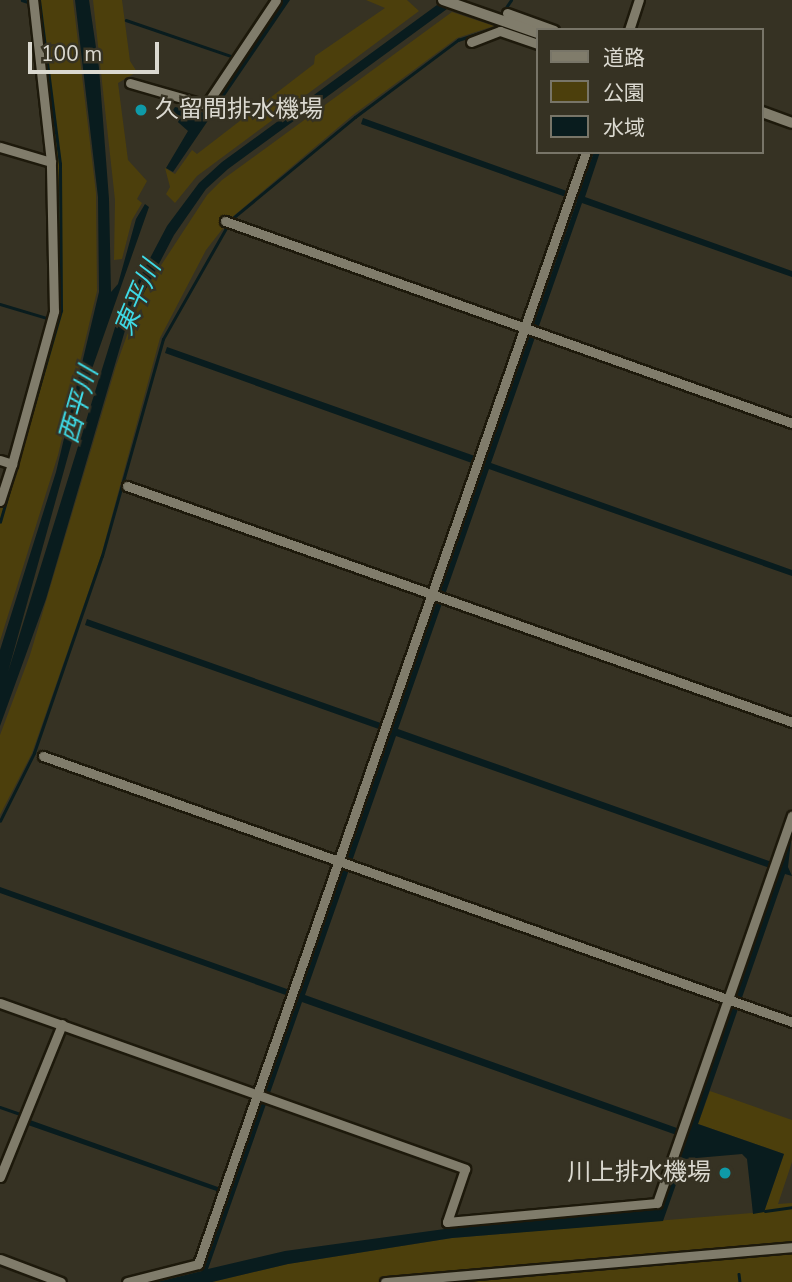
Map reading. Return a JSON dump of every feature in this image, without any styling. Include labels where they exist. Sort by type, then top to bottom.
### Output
[{"type":"street","points":[[0,501],[54,311],[51,162],[33,0]]},
{"type":"street","points":[[130,83],[206,105],[276,0]]},
{"type":"street","points":[[443,0],[536,32]]},
{"type":"street","points":[[630,28],[639,0]]},
{"type":"street","points":[[507,13],[548,28]]},
{"type":"street","points":[[471,42],[500,31],[536,43]]},
{"type":"street","points":[[764,113],[792,123]]},
{"type":"street","points":[[0,147],[51,162]]},
{"type":"street","points":[[127,1282],[198,1264],[289,999],[345,862],[385,728],[438,597],[478,462],[531,330],[585,154]]},
{"type":"street","points":[[225,221],[792,423]]},
{"type":"street","points":[[0,460],[12,464]]},
{"type":"street","points":[[127,486],[792,722]]},
{"type":"street","points":[[43,756],[792,1022]]},
{"type":"street","points":[[0,1003],[465,1169],[447,1222],[657,1203],[792,816]]},
{"type":"street","points":[[0,1177],[62,1024]]},
{"type":"street","points":[[386,1282],[792,1247]]},
{"type":"street","points":[[0,1259],[61,1282]]},
{"type":"green space","points":[[36,0],[73,0],[96,193],[97,291],[58,455],[0,641],[0,509],[58,311],[56,165]]},
{"type":"green space","points":[[93,0],[122,0],[130,61],[137,72],[118,83],[128,160],[147,181],[137,199],[142,203],[132,220],[122,259],[114,260],[115,200]]},
{"type":"green space","points":[[366,0],[407,0],[419,11],[197,176],[175,203],[166,194],[170,187],[165,168],[175,174],[192,150],[197,154],[314,64],[315,56],[385,8]]},
{"type":"green space","points":[[452,12],[494,26],[457,38],[353,115],[231,218],[206,250],[160,338],[101,556],[32,753],[0,815],[0,735],[30,655],[116,366],[141,296],[207,195],[222,180]]},
{"type":"green space","points":[[710,1091],[792,1120],[792,1162],[778,1204],[792,1203],[792,1282],[212,1282],[288,1264],[452,1238],[764,1212],[784,1154],[698,1124]]},
{"type":"water","points":[[75,0],[89,0],[99,68],[109,199],[111,292],[118,284],[136,219],[145,204],[149,207],[93,366],[8,672],[117,321],[167,226],[199,183],[222,162],[437,5],[447,9],[228,169],[206,189],[174,235],[126,327],[46,599],[0,726],[0,650],[56,472],[99,292],[98,197]]},
{"type":"water","points":[[282,0],[290,0],[173,172],[166,168],[188,131],[170,115],[175,107],[206,113]]},
{"type":"water","points":[[363,118],[578,195],[593,154],[599,154],[585,197],[792,271],[792,277],[582,203],[491,463],[792,570],[792,576],[489,469],[398,729],[780,865],[792,833],[788,867],[792,876],[785,874],[698,1124],[784,1154],[764,1212],[753,1214],[747,1159],[742,1154],[685,1159],[663,1221],[452,1238],[288,1264],[212,1282],[157,1282],[202,1271],[228,1195],[28,1125],[30,1120],[229,1191],[297,999],[0,893],[0,887],[298,993],[390,733],[85,625],[87,619],[392,727],[483,467],[165,353],[167,347],[486,460],[577,201],[361,124]],"holes":[[[396,736],[778,871],[688,1132],[305,995]],[[302,1002],[685,1138],[661,1209],[452,1228],[285,1251],[208,1269]]]},
{"type":"waterway","points":[[22,0],[28,2]]},
{"type":"waterway","points":[[0,522],[61,311],[60,164],[39,0]]},
{"type":"waterway","points":[[503,12],[511,0]]},
{"type":"waterway","points":[[126,20],[234,57]]},
{"type":"waterway","points":[[233,218],[355,117],[458,40],[496,28]]},
{"type":"waterway","points":[[0,821],[34,753],[102,556],[163,339],[226,228]]},
{"type":"waterway","points":[[0,304],[47,318]]},
{"type":"waterway","points":[[0,1107],[23,1115]]},
{"type":"waterway","points":[[765,1211],[792,1207]]},
{"type":"waterway","points":[[739,1274],[740,1282]]},
{"type":"place","name":"久留間排水機場","points":[[141,110]]},
{"type":"place","name":"川上排水機場","points":[[725,1173]]},
{"type":"water label","name":"東平川","points":[[138,298]]},
{"type":"water label","name":"西平川","points":[[79,405]]}]
